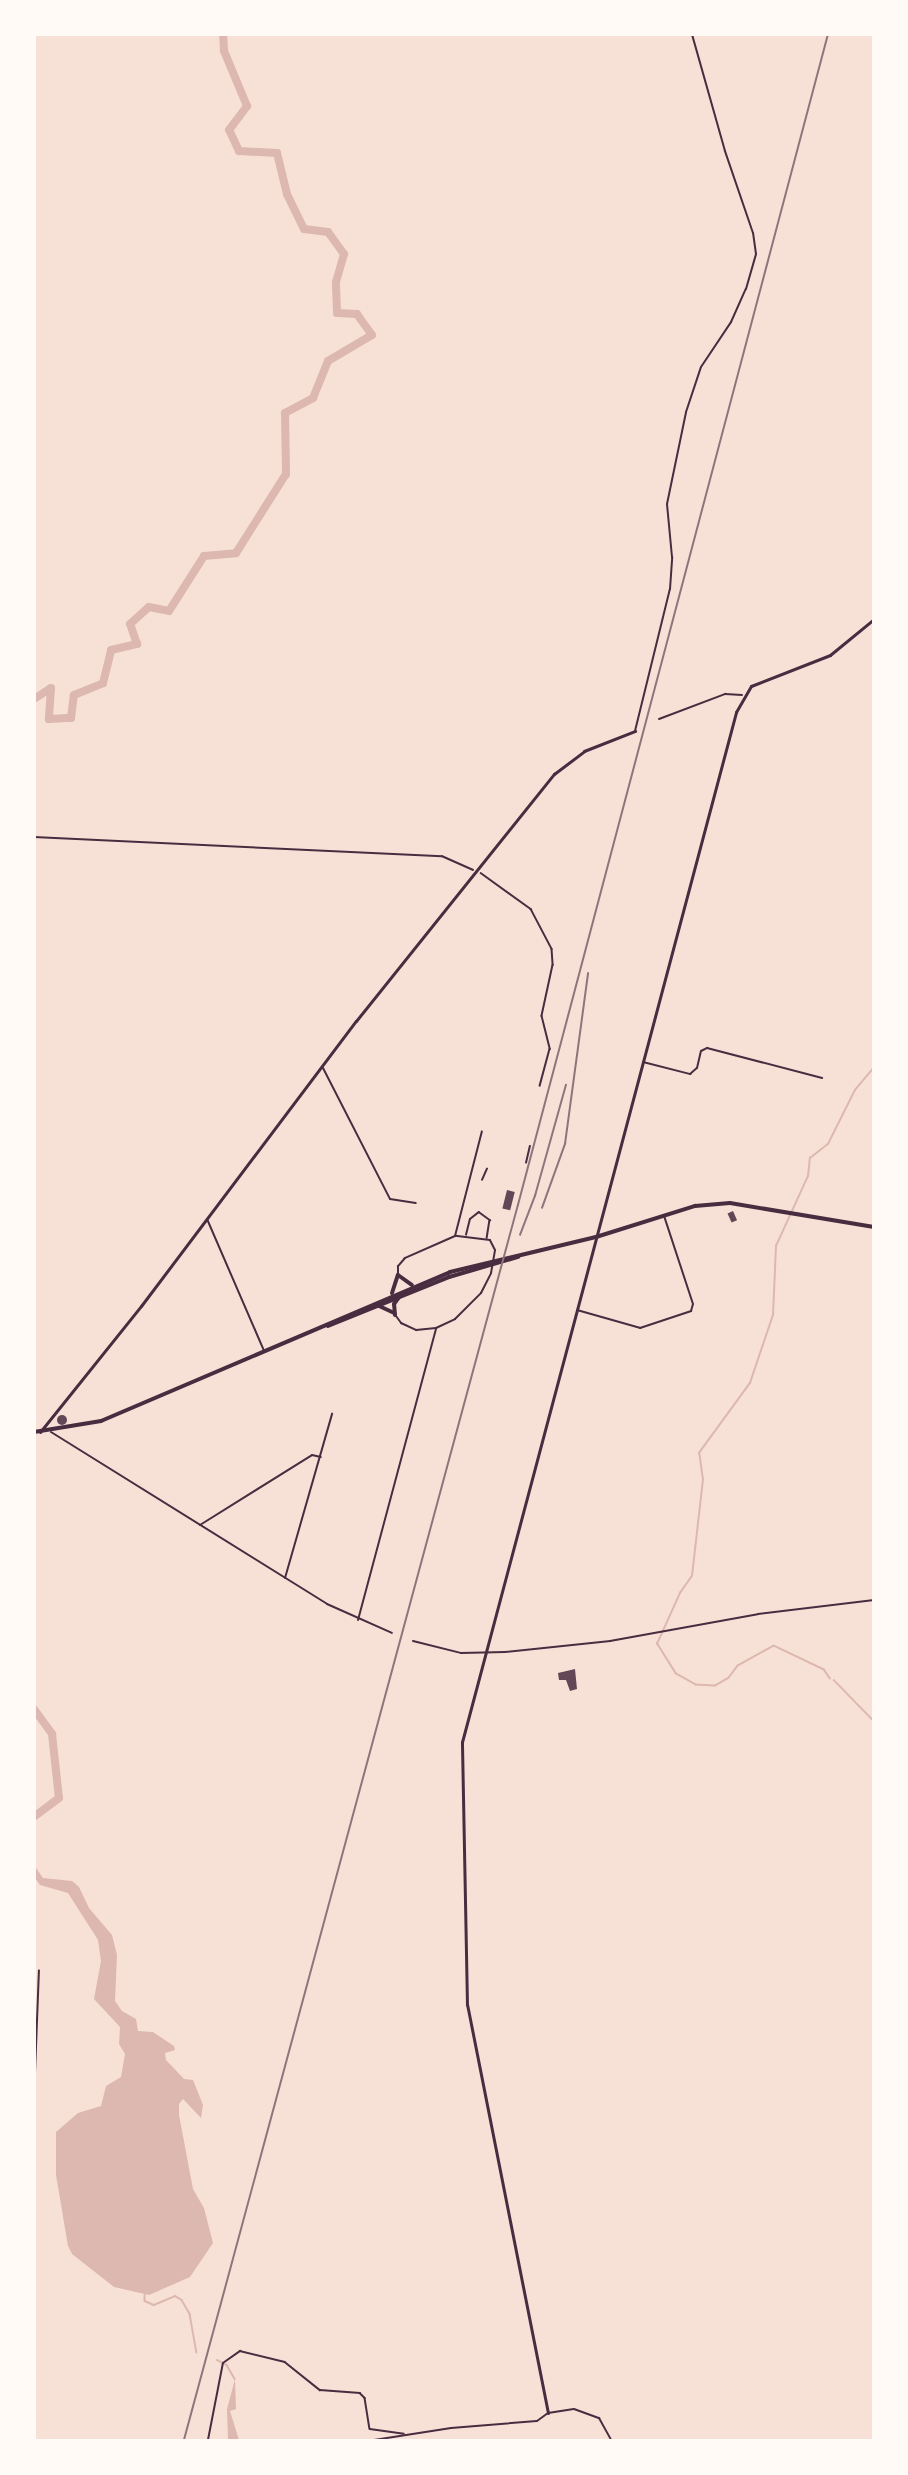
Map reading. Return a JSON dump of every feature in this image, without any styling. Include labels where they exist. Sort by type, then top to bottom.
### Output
[{"type":"main road","points":[[37,1432],[51,1432],[101,1421],[413,1285],[720,1202],[873,1227]]},
{"type":"main road","points":[[307,1332],[405,1293],[490,1264]]},
{"type":"main road","points":[[391,1294],[398,1275],[413,1285]]},
{"type":"main road","points":[[395,1315],[396,1302],[405,1293]]},
{"type":"main road","points":[[376,1305],[387,1307],[395,1315]]},
{"type":"street","points":[[37,1432],[207,1218],[323,1068],[363,1012],[565,763],[589,748],[635,731],[670,589],[667,504],[686,412],[700,367],[731,322],[746,289],[756,254],[753,233],[725,151],[692,34]]},
{"type":"street","points":[[659,718],[725,694],[742,695],[765,679],[837,652],[873,619]]},
{"type":"street","points":[[548,2413],[467,2005],[462,1748],[596,1237],[742,695]]},
{"type":"street","points":[[643,1062],[690,1074],[697,1068],[701,1051],[707,1048],[822,1078]]},
{"type":"street","points":[[323,1068],[390,1199],[416,1203]]},
{"type":"street","points":[[454,1236],[482,1131]]},
{"type":"street","points":[[577,1310],[640,1328],[691,1311],[693,1304],[664,1216]]},
{"type":"street","points":[[207,1218],[264,1351]]},
{"type":"street","points":[[395,1315],[401,1323],[416,1330],[436,1328],[472,1306],[485,1287],[495,1250],[486,1239],[454,1236],[405,1258],[398,1266],[398,1275]]},
{"type":"street","points":[[358,1620],[436,1328]]},
{"type":"street","points":[[285,1578],[332,1414]]},
{"type":"street","points":[[51,1432],[285,1578],[358,1620],[392,1633]]},
{"type":"street","points":[[200,1525],[312,1455],[321,1457]]},
{"type":"street","points":[[413,1641],[461,1653],[610,1641],[758,1614],[873,1600]]},
{"type":"street","points":[[374,2440],[537,2421],[548,2413],[588,2411],[604,2423],[611,2440]]},
{"type":"lane","points":[[482,1180],[488,1169]]},
{"type":"lane","points":[[466,1236],[470,1219],[479,1212],[490,1220],[486,1239]]},
{"type":"lane","points":[[208,2440],[223,2362],[240,2351],[277,2359],[302,2372],[320,2390],[363,2395],[370,2429],[407,2435]]},
{"type":"path","points":[[34,837],[442,856],[477,871],[531,909],[552,949],[554,965],[542,1016],[550,1049],[540,1086]]},
{"type":"path","points":[[526,1163],[530,1146]]},
{"type":"path","points":[[34,2099],[39,1971]]},
{"type":"shaded area","points":[[34,1865],[43,1878],[72,1881],[79,1887],[89,1908],[112,1935],[117,1955],[115,2001],[122,2011],[136,2019],[138,2031],[153,2032],[174,2046],[175,2050],[165,2053],[166,2060],[184,2079],[193,2080],[203,2105],[201,2118],[183,2099],[179,2104],[179,2115],[193,2189],[204,2208],[213,2243],[190,2277],[149,2295],[114,2287],[72,2254],[68,2246],[56,2175],[56,2132],[78,2113],[101,2106],[106,2086],[121,2077],[125,2054],[119,2044],[120,2027],[94,1999],[101,1961],[98,1940],[68,1893],[40,1885],[35,1878]]},
{"type":"shaded area","points":[[235,2379],[236,2409],[230,2411],[239,2440],[228,2440],[227,2409]]},
{"type":"building","points":[[507,1190],[515,1192],[510,1210],[502,1208]]},
{"type":"building","points":[[733,1211],[737,1220],[732,1223],[728,1213]]},
{"type":"building","points":[[62,1415],[67,1420],[62,1425],[57,1420]]},
{"type":"building","points":[[575,1669],[577,1689],[570,1691],[566,1680],[559,1680],[558,1673]]},
{"type":"waterway","points":[[34,699],[51,688],[49,719],[71,718],[74,695],[103,683],[111,650],[137,644],[130,624],[149,607],[169,611],[204,556],[236,553],[286,474],[285,413],[313,398],[328,361],[372,335],[357,314],[337,313],[336,282],[344,254],[328,232],[304,229],[287,194],[277,153],[239,151],[229,130],[247,106],[224,51],[223,34]]},
{"type":"waterway","points":[[830,1679],[824,1670],[774,1646],[738,1666],[729,1678],[715,1686],[696,1685],[676,1674],[657,1644],[680,1593],[692,1576],[703,1480],[699,1453],[750,1383],[773,1315],[776,1246],[808,1176],[810,1158],[828,1144],[855,1090],[874,1067]]},
{"type":"waterway","points":[[834,1680],[874,1721]]},
{"type":"waterway","points":[[34,1709],[52,1734],[59,1798],[34,1817]]},
{"type":"waterway","points":[[145,2295],[145,2301],[154,2305],[175,2296],[182,2300],[190,2314],[197,2352]]},
{"type":"waterway","points":[[217,2360],[227,2365],[235,2379]]},
{"type":"railway","points":[[184,2440],[518,1205],[828,34]]},
{"type":"railway","points":[[542,1208],[565,1144],[588,974]]},
{"type":"railway","points":[[520,1235],[535,1196],[566,1085]]}]
